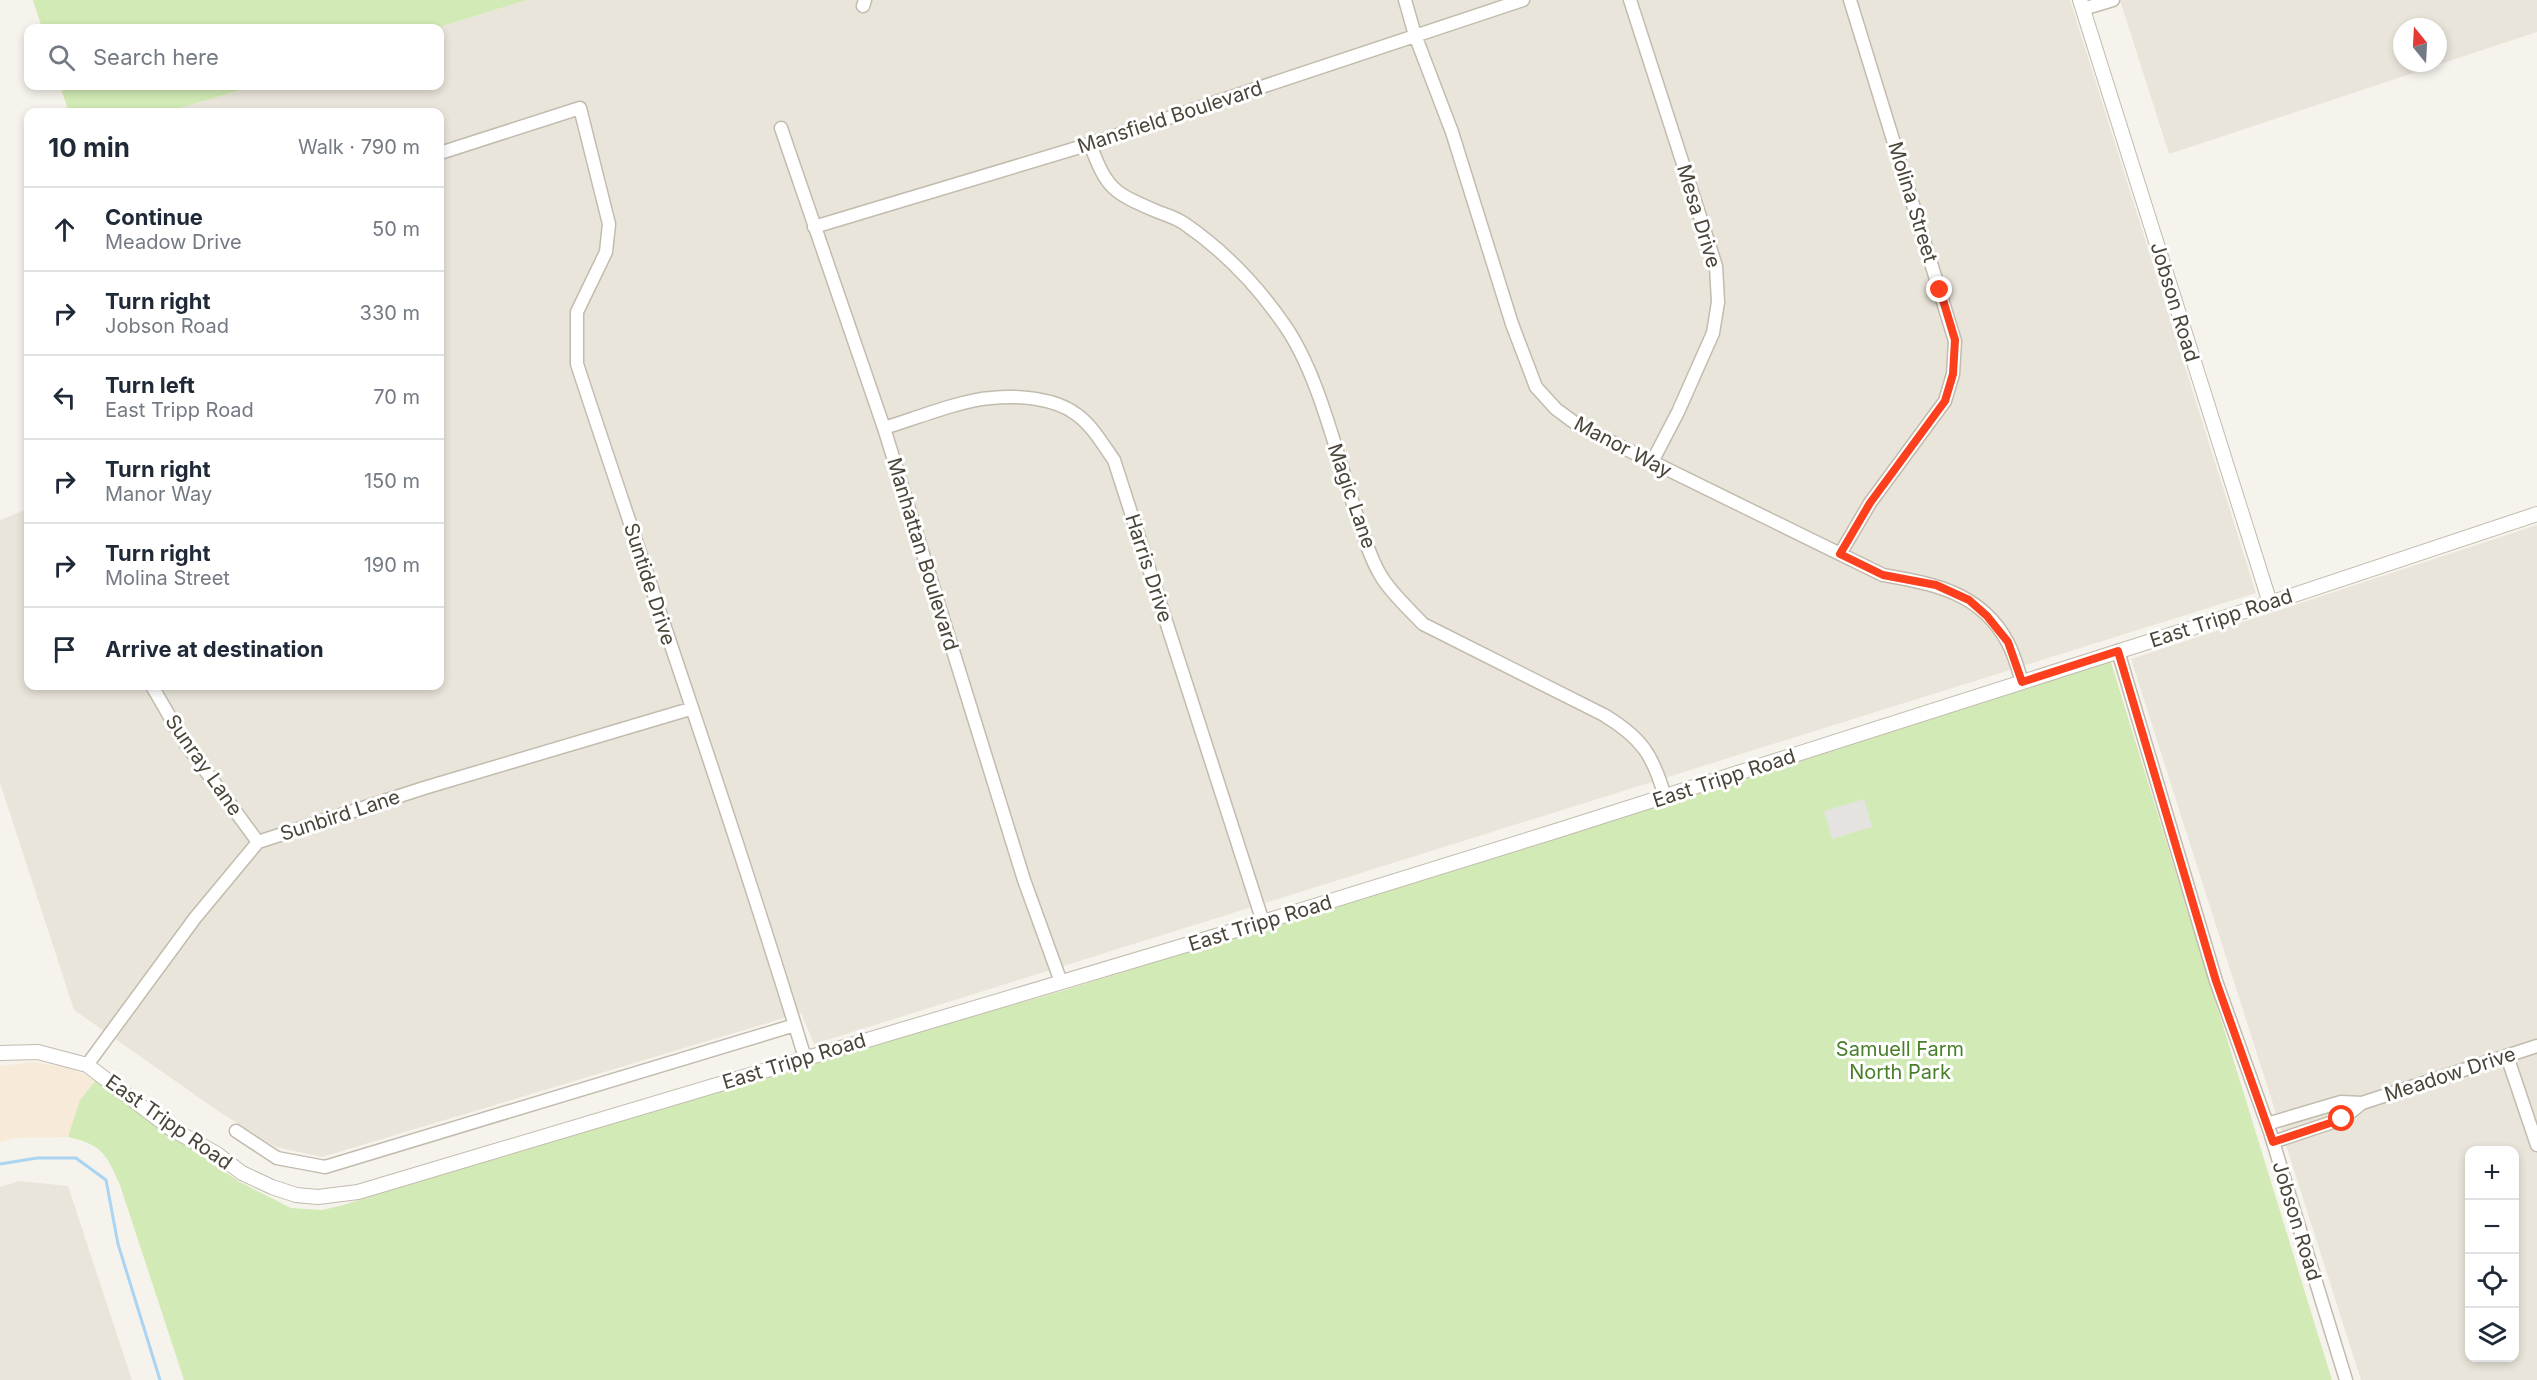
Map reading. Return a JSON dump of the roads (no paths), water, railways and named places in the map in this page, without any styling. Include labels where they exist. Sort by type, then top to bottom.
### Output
[{"type":"street","name":"Manor Way","points":[[1405,0],[1415,35],[1452,132],[1512,324],[1536,387],[1556,409],[1579,426],[1652,462],[1883,575],[1936,585],[1969,600],[1987,616],[2008,642],[2022,682]]},
{"type":"street","name":"Mansfield Boulevard","points":[[814,227],[1090,144],[1523,0]]},
{"type":"street","name":"Mesa Drive","points":[[1630,0],[1716,266],[1719,286],[1713,333],[1652,462]]},
{"type":"street","name":"Molina Street","points":[[1840,554],[1870,503],[1945,401],[1953,374],[1955,340],[1850,0]]},
{"type":"street","points":[[2082,5],[2113,0]]},
{"type":"street","name":"Jobson Road","points":[[2082,5],[2270,603]]},
{"type":"street","name":"Suntide Drive","points":[[444,152],[580,108],[609,224],[606,252],[577,312],[577,364],[690,709],[742,856],[805,1058]]},
{"type":"street","name":"Manhattan Boulevard","points":[[781,128],[884,428],[1024,880],[1061,982]]},
{"type":"street","name":"Magic Lane","points":[[1090,144],[1101,175],[1110,186],[1126,198],[1183,222],[1211,244],[1254,284],[1285,325],[1311,375],[1363,533],[1381,576],[1408,609],[1423,624],[1604,715],[1628,730],[1656,768],[1665,797]]},
{"type":"street","name":"Harris Drive","points":[[884,428],[990,398],[1038,399],[1076,413],[1095,433],[1114,460],[1263,922]]},
{"type":"street","name":"East Tripp Road","points":[[0,1053],[38,1052],[87,1065],[170,1128],[217,1154],[242,1173],[296,1196],[318,1197],[358,1192],[1263,922],[1665,797],[2270,603],[2537,514]]},
{"type":"street","name":"Jobson Road","points":[[2118,651],[2216,981],[2273,1142],[2346,1380]]},
{"type":"street","name":"Sunray Lane","points":[[154,690],[185,743],[258,842]]},
{"type":"street","name":"Sunbird Lane","points":[[87,1065],[195,918],[258,842],[434,785],[690,709]]},
{"type":"street","points":[[236,1131],[277,1158],[325,1167],[795,1025]]},
{"type":"street","name":"Meadow Drive","points":[[2267,1124],[2341,1102],[2362,1103],[2537,1046]]},
{"type":"street","points":[[2507,1056],[2537,1145]]},
{"type":"street","name":"Meadow Drive","points":[[2273,1142],[2342,1119],[2362,1103]]},
{"type":"waterway","points":[[0,1164],[37,1158],[76,1158],[106,1180],[118,1244],[160,1380]]},
{"type":"park label","name":"Samuell Farm North Park","points":[[1900,1060]]}]
